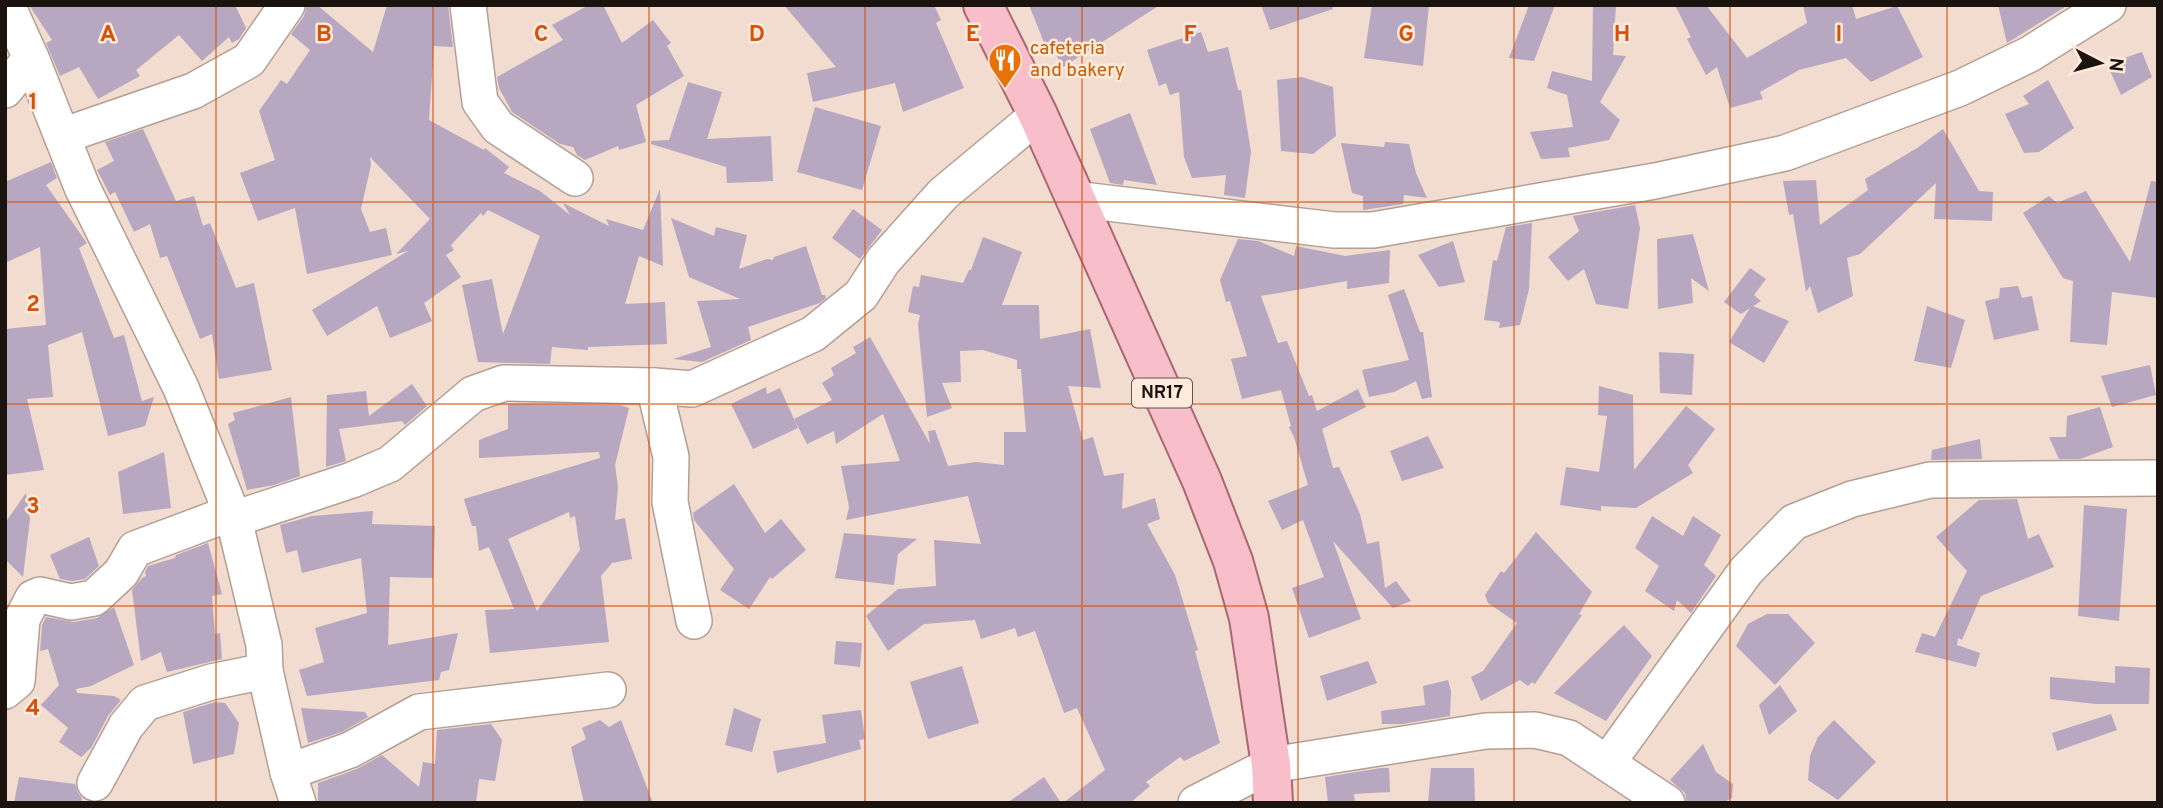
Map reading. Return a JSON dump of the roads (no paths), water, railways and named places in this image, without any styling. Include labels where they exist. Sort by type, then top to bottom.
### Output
[{"type":"main road","name":"NR17","points":[[983,5],[1038,115],[1202,481],[1233,561],[1250,618],[1271,765],[1273,803]]},
{"type":"street","points":[[7,5],[82,187],[181,388],[232,516],[264,645],[265,671],[293,787],[350,750],[419,712],[608,690]]},
{"type":"street","points":[[62,136],[193,91],[249,60],[287,5]]},
{"type":"street","points":[[468,5],[480,102],[498,127],[575,178]]},
{"type":"street","points":[[1074,199],[1334,230],[1373,230],[1655,181],[1785,153],[1960,88],[2030,54],[2108,5]]},
{"type":"street","points":[[5,90],[31,58]]},
{"type":"street","points":[[5,691],[17,681],[22,619],[33,598],[40,595],[71,602],[94,598],[121,573],[135,549],[232,516],[352,481],[390,464],[473,394],[504,383],[654,386],[692,390],[813,334],[861,295],[883,261],[943,194],[1038,115]]},
{"type":"street","points":[[654,386],[671,457],[670,502],[694,621]]},
{"type":"street","points":[[1608,762],[1746,571],[1794,522],[1852,499],[1930,480],[2158,478]]},
{"type":"street","points":[[94,783],[125,726],[145,703],[211,682],[265,671]]},
{"type":"street","points":[[1196,803],[1271,765],[1486,732],[1535,730],[1569,738],[1667,803]]},
{"type":"place","name":"cafeteria and bakery","points":[[1005,90]]}]
